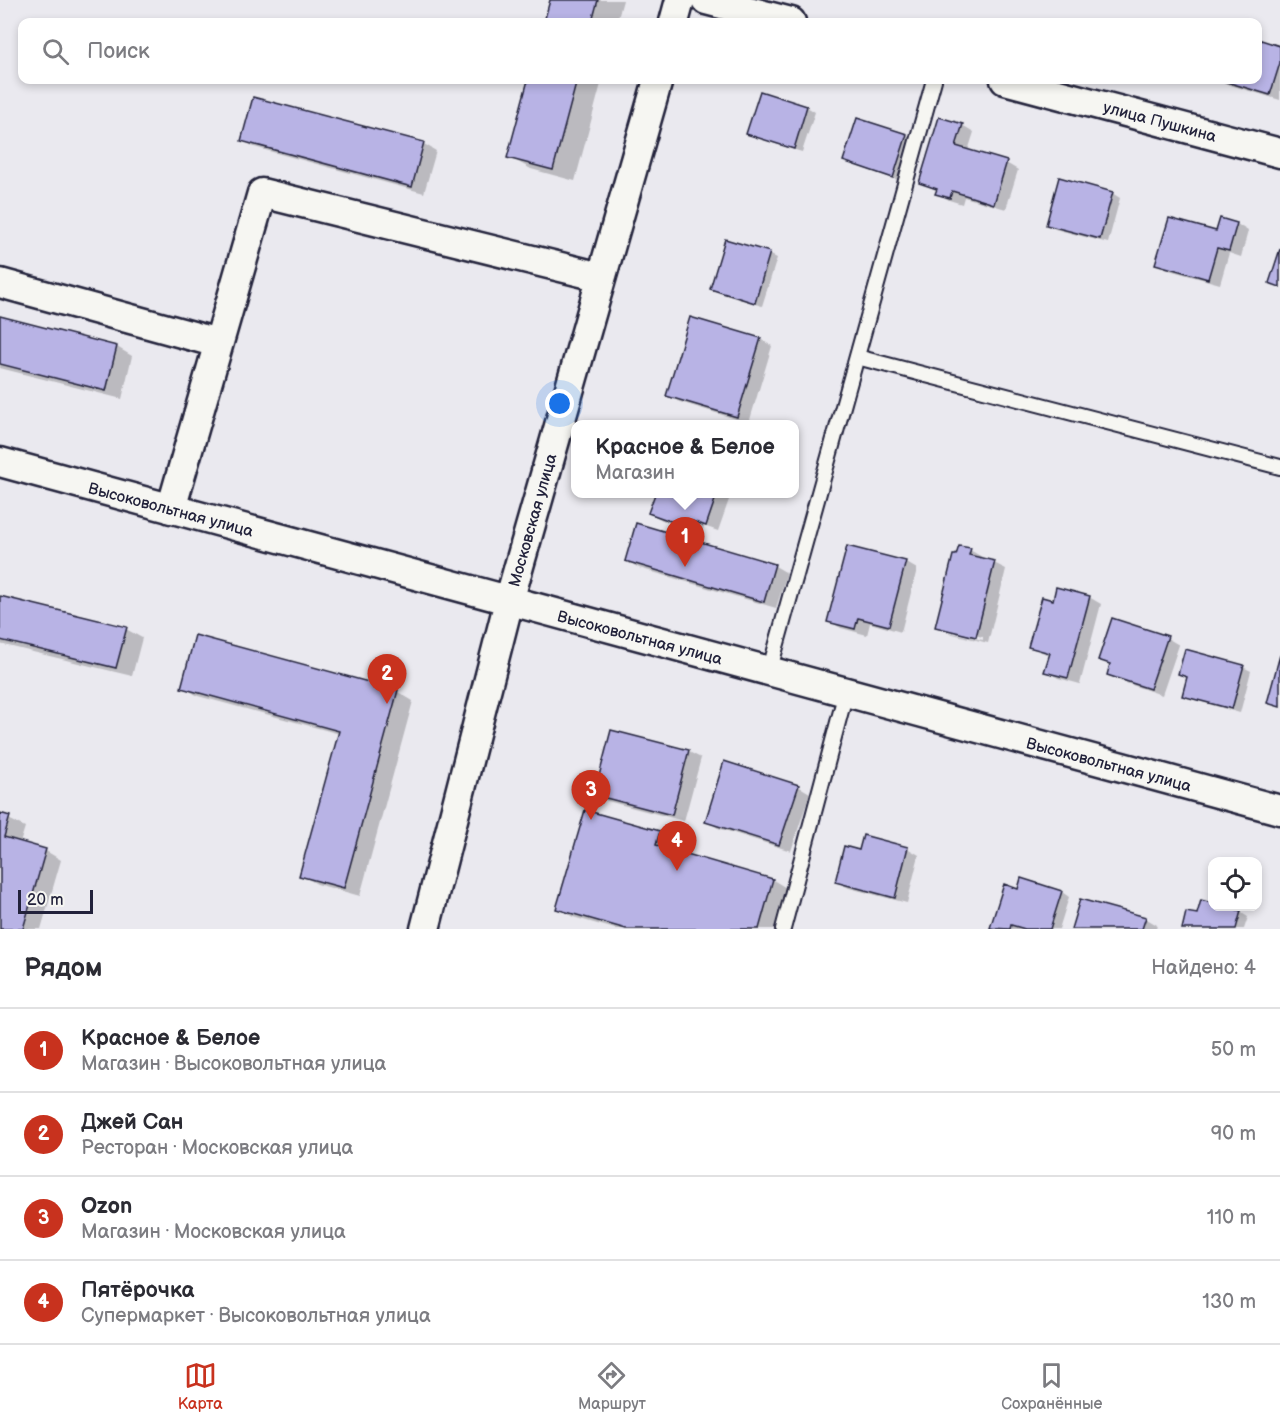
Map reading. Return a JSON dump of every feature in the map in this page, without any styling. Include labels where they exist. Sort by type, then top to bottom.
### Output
[{"type":"street","points":[[675,18],[680,0]]},
{"type":"street","points":[[706,0],[776,18]]},
{"type":"street","name":"Московская улица","points":[[425,929],[509,601],[657,84]]},
{"type":"street","name":"улица Пушкина","points":[[1020,84],[1280,153]]},
{"type":"street","points":[[171,509],[262,193],[602,277]]},
{"type":"street","points":[[0,283],[218,343]]},
{"type":"street","name":"Высоковольтная улица","points":[[0,462],[1280,810]]},
{"type":"lane","points":[[769,672],[933,84]]},
{"type":"lane","points":[[857,357],[1280,467]]},
{"type":"lane","points":[[783,929],[846,692]]},
{"type":"building","points":[[550,0],[598,0],[593,18],[545,18]]},
{"type":"building","points":[[1262,40],[1280,46],[1280,63],[1270,95],[1233,84],[1262,84]]},
{"type":"building","points":[[527,84],[576,84],[553,170],[507,158]]},
{"type":"building","points":[[760,91],[807,106],[794,149],[746,134]]},
{"type":"building","points":[[253,97],[424,142],[412,187],[241,141]]},
{"type":"building","points":[[939,117],[963,124],[956,146],[1007,161],[994,204],[952,191],[950,198],[935,194],[937,189],[919,183]]},
{"type":"building","points":[[857,118],[907,134],[893,178],[843,161]]},
{"type":"building","points":[[1059,177],[1113,192],[1100,239],[1046,225]]},
{"type":"building","points":[[1169,218],[1216,231],[1220,218],[1237,223],[1229,251],[1217,248],[1208,279],[1155,264]]},
{"type":"building","points":[[725,239],[770,252],[755,303],[710,289]]},
{"type":"building","points":[[1280,249],[1280,287],[1269,283]]},
{"type":"building","points":[[0,316],[117,346],[106,391],[0,364]]},
{"type":"building","points":[[690,317],[761,338],[737,417],[666,396]]},
{"type":"building","points":[[654,498],[716,498],[706,526],[692,521],[690,528],[648,513]]},
{"type":"building","points":[[636,523],[775,564],[764,602],[625,561]]},
{"type":"building","points":[[847,546],[906,561],[889,626],[858,618],[855,629],[827,622]]},
{"type":"building","points":[[959,546],[971,548],[969,555],[995,561],[976,637],[935,627],[953,555],[956,555]]},
{"type":"building","points":[[1056,587],[1090,596],[1068,678],[1044,672],[1050,653],[1028,647],[1042,597],[1053,600]]},
{"type":"building","points":[[0,596],[127,627],[116,668],[0,640]]},
{"type":"building","points":[[1112,618],[1168,636],[1150,689],[1107,675],[1110,664],[1098,660]]},
{"type":"building","points":[[195,635],[398,690],[344,888],[299,876],[339,731],[181,688]]},
{"type":"building","points":[[1185,649],[1244,665],[1232,709],[1182,696],[1187,677],[1178,674]]},
{"type":"building","points":[[1280,655],[1280,707],[1267,703]]},
{"type":"building","points":[[611,730],[689,750],[672,815],[594,795]]},
{"type":"building","points":[[724,761],[799,785],[779,845],[705,822]]},
{"type":"building","points":[[585,810],[660,831],[656,845],[773,879],[759,929],[626,929],[556,909]]},
{"type":"building","points":[[0,813],[10,816],[4,837],[46,849],[23,929],[0,929]]},
{"type":"building","points":[[863,835],[908,847],[895,898],[835,882],[844,846],[859,850]]},
{"type":"building","points":[[1021,878],[1062,891],[1050,929],[1025,929],[1011,925],[1010,929],[990,928],[1004,884],[1018,889]]},
{"type":"building","points":[[1080,899],[1146,917],[1142,929],[1071,929]]},
{"type":"building","points":[[1201,900],[1208,902],[1208,911],[1241,911],[1236,929],[1182,929],[1186,912],[1197,914]]},
{"type":"place","name":"Красное & Белое","points":[[685,567]]},
{"type":"place","name":"Джей Сан","points":[[387,704]]},
{"type":"place","name":"Ozon","points":[[591,820]]},
{"type":"place","name":"Пятёрочка","points":[[677,871]]}]
